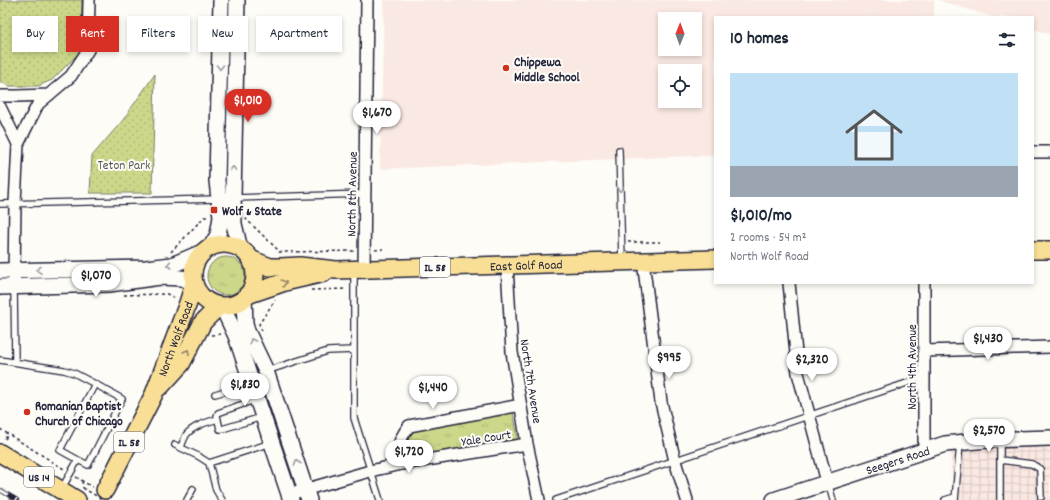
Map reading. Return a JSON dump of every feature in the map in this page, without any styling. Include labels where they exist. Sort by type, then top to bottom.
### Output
[{"type":"main road","name":"IL 58","points":[[194,283],[193,270],[197,259],[208,249],[220,245],[230,245],[245,254]]},
{"type":"main road","points":[[1034,250],[1050,250]]},
{"type":"main road","name":"East Golf Road","points":[[245,254],[270,267],[300,266],[336,270],[714,260]]},
{"type":"main road","points":[[245,254],[254,268],[255,278],[246,297]]},
{"type":"main road","name":"East Golf Road","points":[[246,297],[285,282],[336,270]]},
{"type":"main road","points":[[194,283],[199,294],[208,302],[220,306]]},
{"type":"main road","name":"North Wolf Road","points":[[100,492],[154,394],[194,283]]},
{"type":"main road","name":"IL 58","points":[[220,306],[230,306],[246,297]]},
{"type":"main road","name":"North Wolf Road","points":[[154,394],[180,364],[203,322],[220,306]]},
{"type":"main road","name":"US 14","points":[[2,446],[60,490],[80,494]]},
{"type":"street","points":[[89,0],[88,50],[71,76],[38,104],[18,144],[15,203],[7,271],[7,287],[109,284],[160,277],[181,278],[194,283]]},
{"type":"street","points":[[222,0],[217,181],[226,198],[245,254]]},
{"type":"street","points":[[7,271],[146,268],[172,265],[208,249],[218,235],[226,198],[237,0]]},
{"type":"street","name":"North 8th Avenue","points":[[359,269],[365,194],[367,0]]},
{"type":"street","points":[[0,96],[49,95]]},
{"type":"street","points":[[0,107],[18,144]]},
{"type":"street","points":[[1034,152],[1050,152]]},
{"type":"street","points":[[643,262],[661,402],[675,461],[688,500]]},
{"type":"street","name":"North 7th Avenue","points":[[507,266],[512,352],[527,444],[539,500]]},
{"type":"street","points":[[789,284],[798,373],[828,482]]},
{"type":"street","name":"North 4th Avenue","points":[[924,284],[924,451]]},
{"type":"street","points":[[246,297],[244,323],[266,371],[307,495]]},
{"type":"street","points":[[220,306],[236,336],[290,497]]},
{"type":"street","points":[[925,351],[1050,347]]},
{"type":"street","name":"Yale Court","points":[[402,464],[398,451],[400,437],[409,426],[521,405]]},
{"type":"street","name":"Seegers Road","points":[[774,500],[945,444],[1050,438]]},
{"type":"street","name":"Yale Court","points":[[290,497],[307,495],[370,471],[402,464],[527,444]]},
{"type":"lane","points":[[619,150],[622,262]]},
{"type":"lane","points":[[0,204],[365,194]]},
{"type":"lane","points":[[359,269],[354,350],[354,418],[380,500]]},
{"type":"lane","points":[[7,287],[15,362]]},
{"type":"lane","points":[[266,371],[328,351],[354,350]]},
{"type":"lane","points":[[0,360],[64,370],[74,373],[122,398],[88,465],[60,450],[95,384]]},
{"type":"lane","points":[[556,500],[925,377]]},
{"type":"lane","points":[[215,394],[252,384]]},
{"type":"lane","points":[[257,399],[218,413],[216,416],[220,429],[263,416]]},
{"type":"lane","points":[[218,419],[208,421],[192,430],[178,446],[209,463],[216,490],[222,500]]},
{"type":"lane","points":[[1000,440],[1000,500]]},
{"type":"lane","points":[[209,463],[272,442]]},
{"type":"lane","points":[[945,500],[955,499],[960,442]]},
{"type":"lane","points":[[60,490],[78,460]]},
{"type":"lane","points":[[1000,460],[1032,464],[1040,469],[1041,497]]},
{"type":"lane","points":[[828,482],[833,500]]},
{"type":"lane","points":[[186,500],[193,489]]},
{"type":"path","points":[[168,254],[204,217],[210,216]]},
{"type":"path","points":[[240,217],[244,217],[279,252],[354,251]]},
{"type":"path","points":[[625,242],[660,242]]},
{"type":"path","points":[[374,250],[383,249]]},
{"type":"path","points":[[0,429],[100,492]]},
{"type":"path","points":[[2,446],[8,434]]},
{"type":"path","points":[[82,481],[80,494],[100,492]]},
{"type":"shaded area","points":[[384,0],[934,0],[934,16],[714,16],[714,155],[380,169]]},
{"type":"shaded area","points":[[938,0],[1050,0],[1050,34],[1034,29],[1034,16],[990,16]]},
{"type":"shaded area","points":[[1050,444],[1050,500],[952,500],[951,451],[968,446]]},
{"type":"green space","points":[[0,0],[82,0],[82,16],[66,16],[66,52],[79,52],[78,54],[52,80],[38,86],[8,86],[0,81]]},
{"type":"green space","name":"Teton Park","points":[[155,74],[152,193],[90,193],[92,156],[123,120]]},
{"type":"green space","points":[[226,257],[236,260],[242,266],[245,276],[242,286],[236,292],[226,295],[216,292],[210,286],[207,276],[210,266],[216,260]]},
{"type":"green space","points":[[513,412],[518,439],[412,457],[407,450],[407,440],[415,431]]},
{"type":"railway","points":[[0,490],[17,500]]},
{"type":"place","name":"Chippewa Middle School","points":[[506,68]]},
{"type":"place","name":"Wolf & State","points":[[214,210]]},
{"type":"place","name":"Romanian Baptist Church of Chicago","points":[[27,412]]}]
